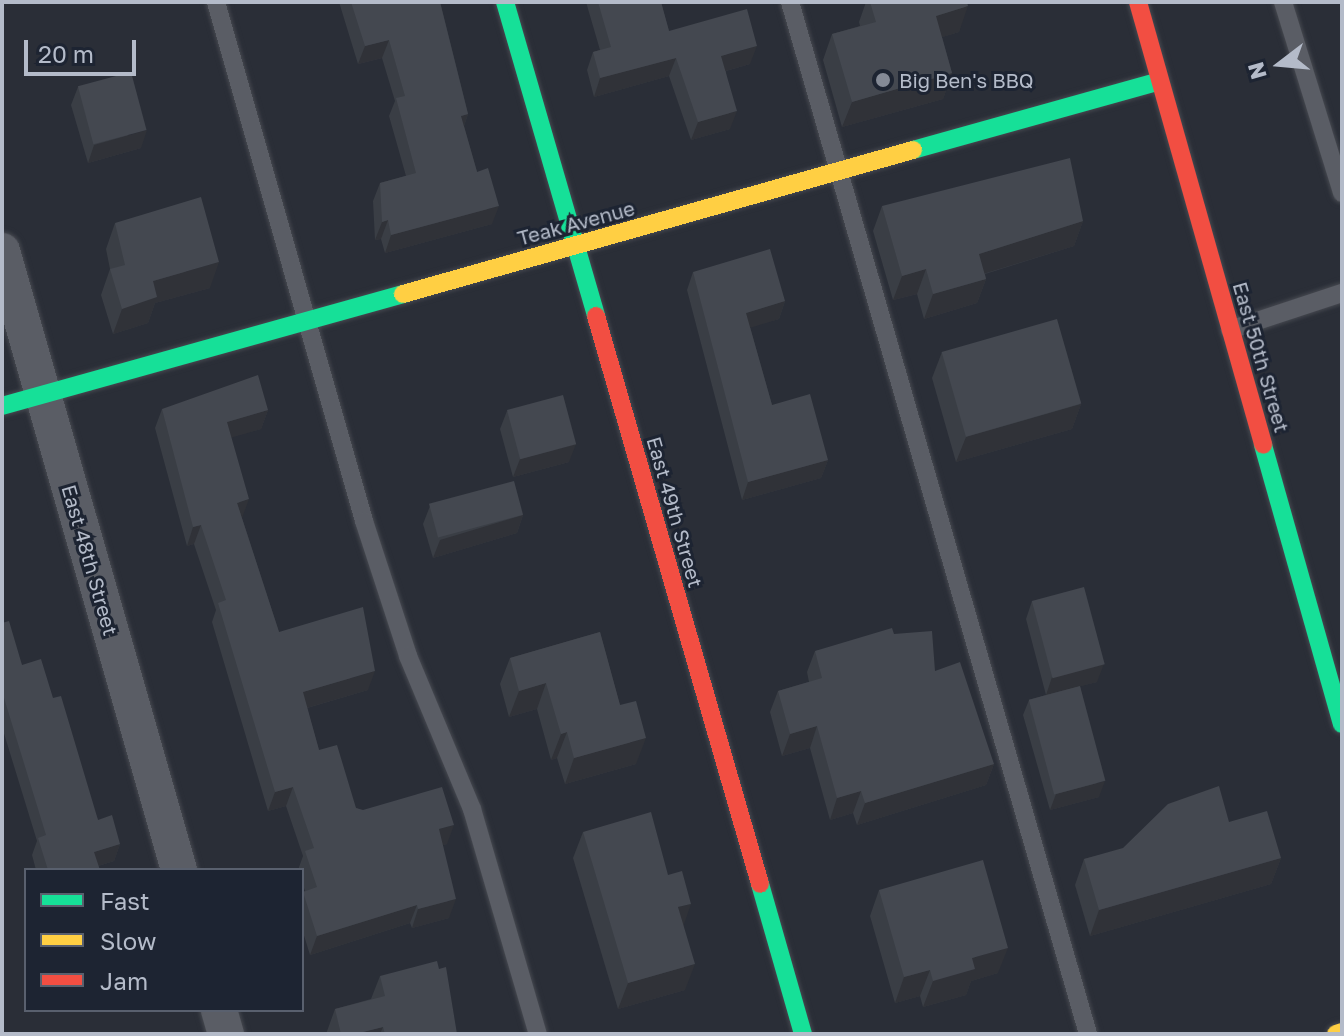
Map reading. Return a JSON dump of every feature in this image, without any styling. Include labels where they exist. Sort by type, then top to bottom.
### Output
[{"type":"street","name":"East 49th Street","points":[[505,2],[803,1034]]},
{"type":"street","name":"East 50th Street","points":[[1138,2],[1342,724]]},
{"type":"street","name":"Teak Avenue","points":[[2,406],[305,318],[575,247],[1160,81]]},
{"type":"street","name":"East 48th Street","points":[[2,251],[178,868]]},
{"type":"street","points":[[220,1012],[226,1034]]},
{"type":"lane","points":[[216,2],[368,536],[408,656],[472,809],[538,1034]]},
{"type":"lane","points":[[790,2],[1088,1034]]},
{"type":"lane","points":[[1283,2],[1342,193]]},
{"type":"lane","points":[[1230,330],[1342,293]]},
{"type":"building","points":[[351,2],[440,2],[468,114],[461,116],[477,172],[488,168],[499,206],[391,235],[388,220],[382,222],[380,183],[416,173],[396,98],[405,96],[389,40],[365,46]]},
{"type":"building","points":[[598,2],[661,2],[669,31],[747,9],[757,46],[721,56],[737,111],[698,122],[676,58],[600,78],[593,52],[611,47]]},
{"type":"building","name":"Big Ben's BBQ","points":[[870,2],[967,2],[968,6],[936,16],[952,73],[852,102],[832,34],[876,22]]},
{"type":"building","points":[[131,72],[147,130],[93,144],[78,86]]},
{"type":"building","points":[[1070,158],[1083,221],[979,254],[986,279],[933,294],[926,269],[902,276],[882,206]]},
{"type":"building","points":[[201,197],[219,262],[153,281],[157,297],[122,309],[110,269],[125,265],[115,223]]},
{"type":"building","points":[[770,249],[785,301],[746,313],[772,405],[810,394],[828,460],[748,482],[693,272]]},
{"type":"building","points":[[1057,319],[1081,404],[966,437],[942,352]]},
{"type":"building","points":[[258,375],[268,410],[227,422],[249,499],[237,503],[279,632],[363,607],[375,671],[303,692],[319,750],[337,745],[356,808],[363,810],[442,787],[454,825],[439,829],[456,899],[418,909],[417,905],[317,936],[304,895],[304,892],[317,887],[305,851],[314,848],[293,787],[275,792],[218,603],[226,600],[201,525],[193,527],[162,409]]},
{"type":"building","points":[[563,395],[576,444],[520,459],[507,410]]},
{"type":"building","points":[[514,481],[523,515],[438,538],[429,504]]},
{"type":"building","points":[[1084,587],[1105,664],[1053,678],[1032,601]]},
{"type":"building","points":[[9,621],[22,665],[41,659],[53,698],[61,696],[98,820],[112,815],[120,844],[94,852],[99,868],[47,868],[38,838],[46,835],[2,698],[2,623]]},
{"type":"building","points":[[892,628],[894,634],[932,631],[935,671],[960,662],[994,764],[865,803],[861,791],[837,798],[817,726],[790,734],[778,691],[822,678],[815,651]]},
{"type":"building","points":[[600,632],[620,705],[636,701],[646,738],[574,758],[567,732],[561,734],[546,683],[519,691],[510,658]]},
{"type":"building","points":[[1080,686],[1105,781],[1054,794],[1029,700]]},
{"type":"building","points":[[1219,786],[1229,822],[1267,811],[1281,858],[1099,910],[1084,859],[1123,848],[1168,804]]},
{"type":"building","points":[[651,812],[668,875],[682,871],[691,904],[678,907],[695,964],[628,983],[583,832]]},
{"type":"building","points":[[983,860],[1008,948],[972,958],[975,969],[933,981],[930,970],[904,977],[879,890]]},
{"type":"building","points":[[437,961],[439,969],[446,967],[457,1034],[385,1034],[383,1027],[341,1034],[335,1009],[385,996],[380,976]]},
{"type":"traffic: fast","points":[[505,2],[596,316]]},
{"type":"traffic: fast","points":[[913,150],[1160,81]]},
{"type":"traffic: fast","points":[[2,406],[403,294]]},
{"type":"traffic: fast","points":[[1263,445],[1342,724]]},
{"type":"traffic: fast","points":[[760,884],[803,1034]]},
{"type":"traffic: slow","points":[[403,294],[913,150]]},
{"type":"traffic: slow","points":[[1336,1034],[1342,1032]]},
{"type":"traffic: jam","points":[[1138,2],[1263,445]]},
{"type":"traffic: jam","points":[[596,316],[760,884]]},
{"type":"place","name":"Big Ben's BBQ","points":[[883,80]]}]
